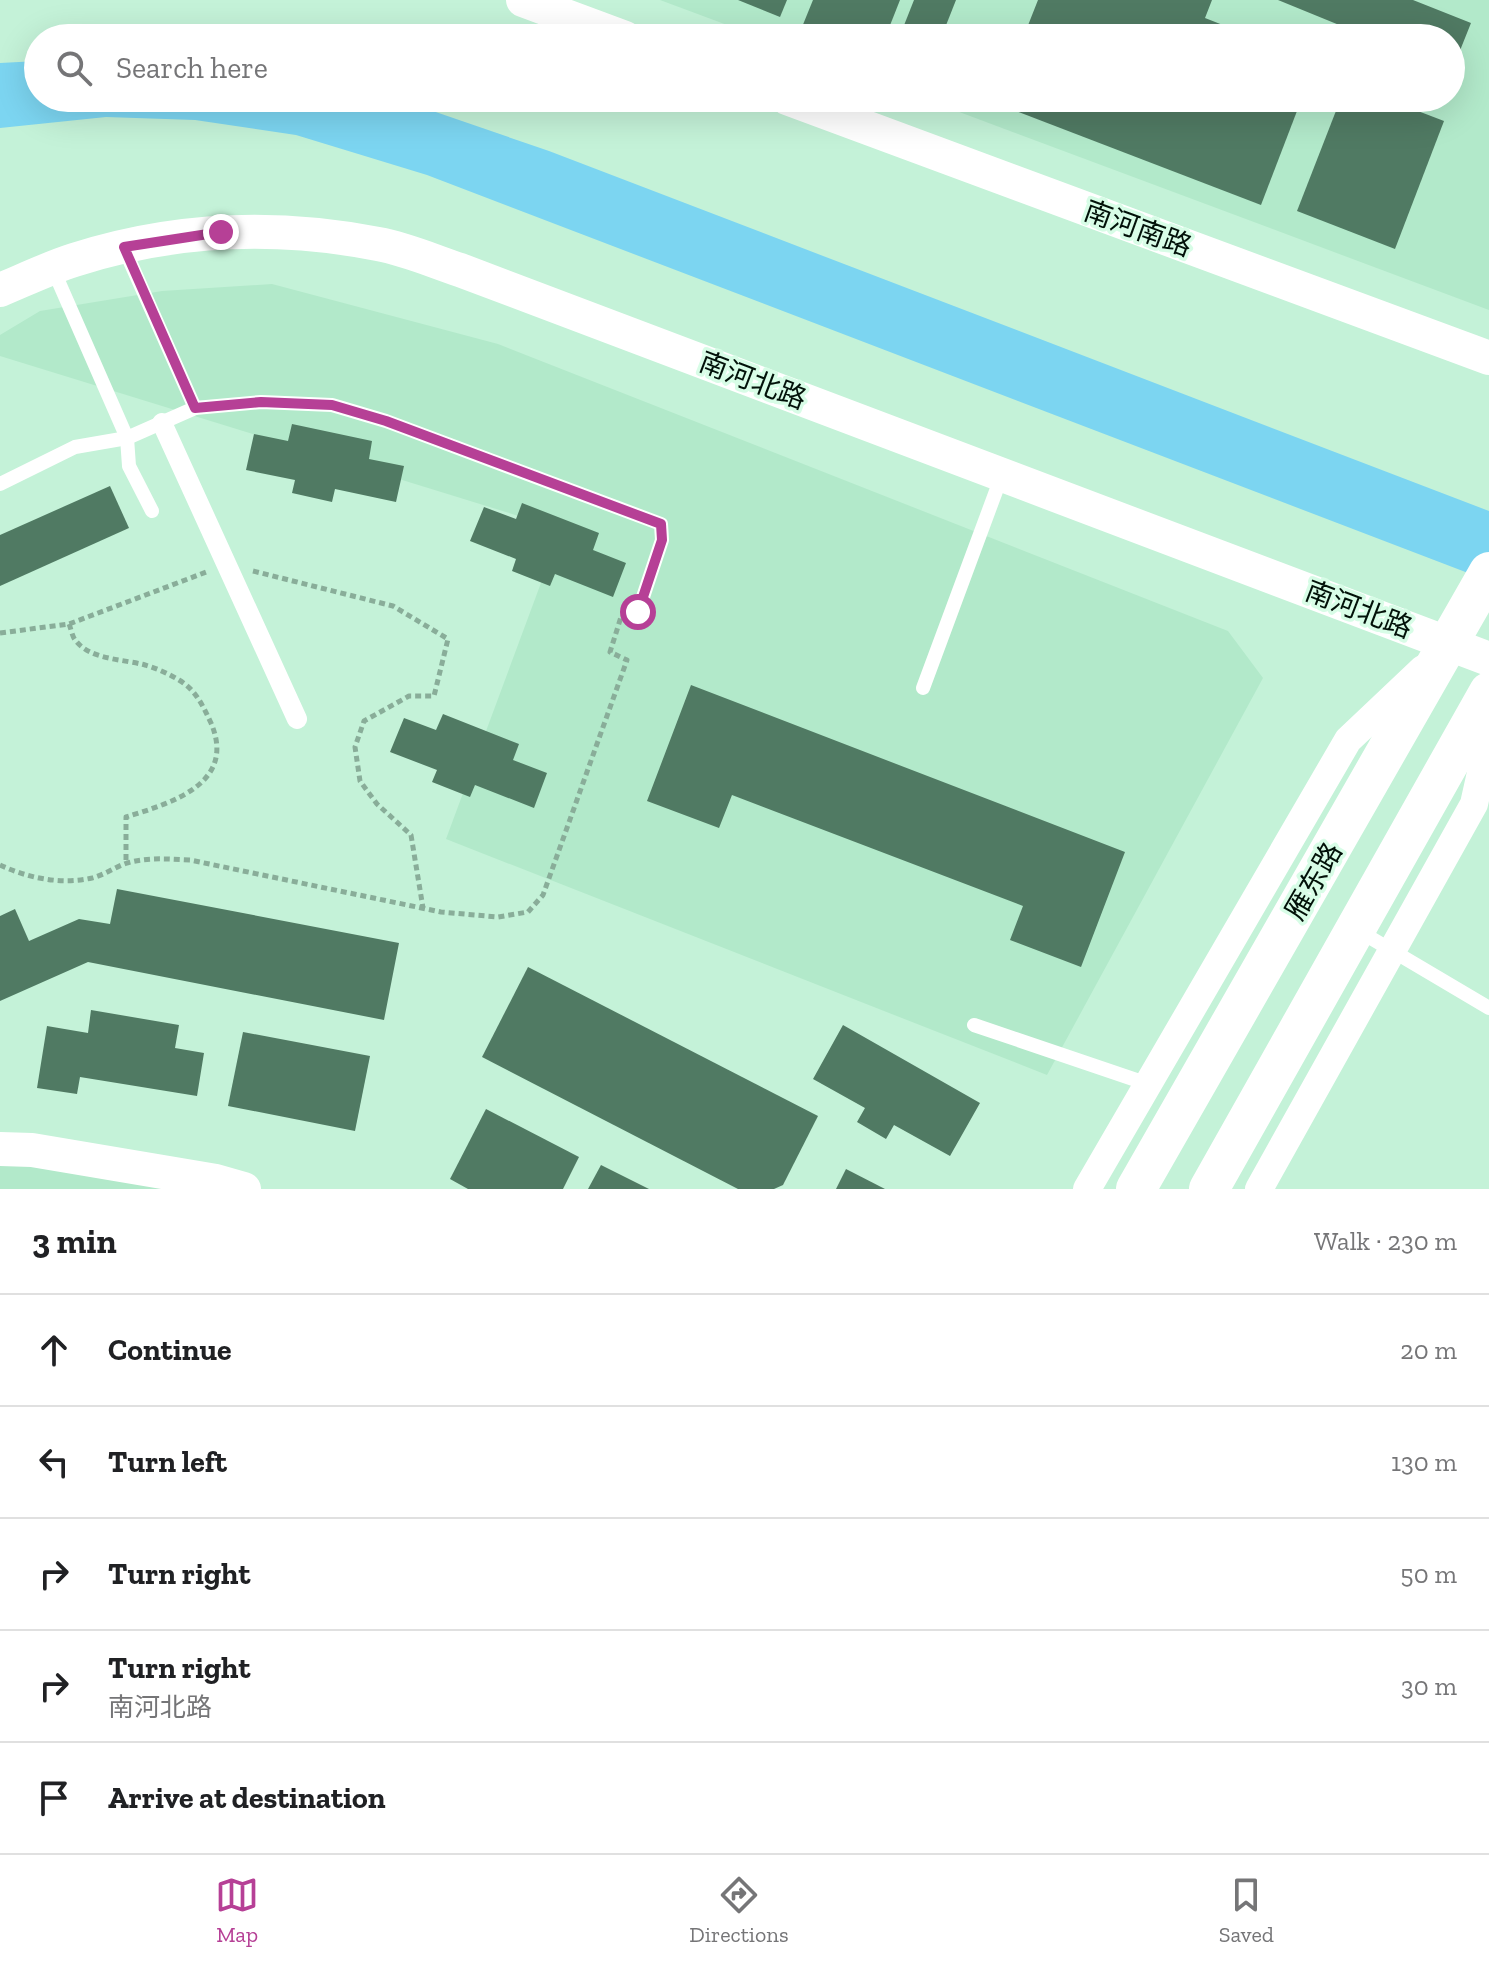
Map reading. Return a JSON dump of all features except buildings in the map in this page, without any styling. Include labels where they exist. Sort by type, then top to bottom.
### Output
[{"type":"main road","name":"雁东路","points":[[1136,1189],[1480,588]]},
{"type":"main road","points":[[1209,1189],[1489,692]]},
{"type":"street","points":[[523,0],[587,24]]},
{"type":"street","name":"南河南路","points":[[825,112],[1489,358]]},
{"type":"street","name":"南河北路","points":[[0,290],[73,260],[124,247],[221,232],[281,231],[381,244],[460,270],[1489,659]]},
{"type":"street","points":[[162,423],[297,719]]},
{"type":"street","points":[[1087,1189],[1348,740],[1449,643]]},
{"type":"street","points":[[1259,1189],[1474,804],[1489,737]]},
{"type":"street","points":[[0,1149],[47,1152],[216,1181],[244,1189]]},
{"type":"lane","points":[[124,247],[195,408]]},
{"type":"lane","points":[[53,269],[127,438],[129,466],[152,511]]},
{"type":"lane","points":[[0,484],[75,447],[127,438],[195,408],[261,402],[332,405],[386,421],[661,524],[662,540],[638,612]]},
{"type":"lane","points":[[923,688],[1002,475]]},
{"type":"lane","points":[[1355,929],[1489,1008]]},
{"type":"lane","points":[[974,1025],[1148,1084]]},
{"type":"path","points":[[69,624],[76,641],[100,656],[148,665],[180,680],[200,698],[217,738],[217,752],[208,775],[190,793],[174,802],[126,817],[126,863]]},
{"type":"path","points":[[0,865],[21,875],[48,880],[92,878],[126,863],[158,858],[190,860],[441,912],[498,917],[528,912],[543,895],[627,660]]},
{"type":"shaded area","points":[[660,0],[1489,0],[1489,310],[959,112],[1465,112],[1465,24],[724,24]]},
{"type":"shaded area","points":[[272,284],[498,344],[1228,631],[1263,678],[1047,1075],[446,839],[561,529],[0,356],[0,335],[40,311],[162,291]]},
{"type":"shaded area","points":[[0,1145],[233,1189],[0,1189]]},
{"type":"water","points":[[24,62],[24,112],[436,112],[549,151],[1489,511],[1489,581],[427,175],[296,135],[195,120],[106,117],[0,128],[0,63]]},
{"type":"route","points":[[221,232],[124,247],[195,408],[261,402],[332,405],[386,421],[661,524],[662,540],[638,612]]}]
